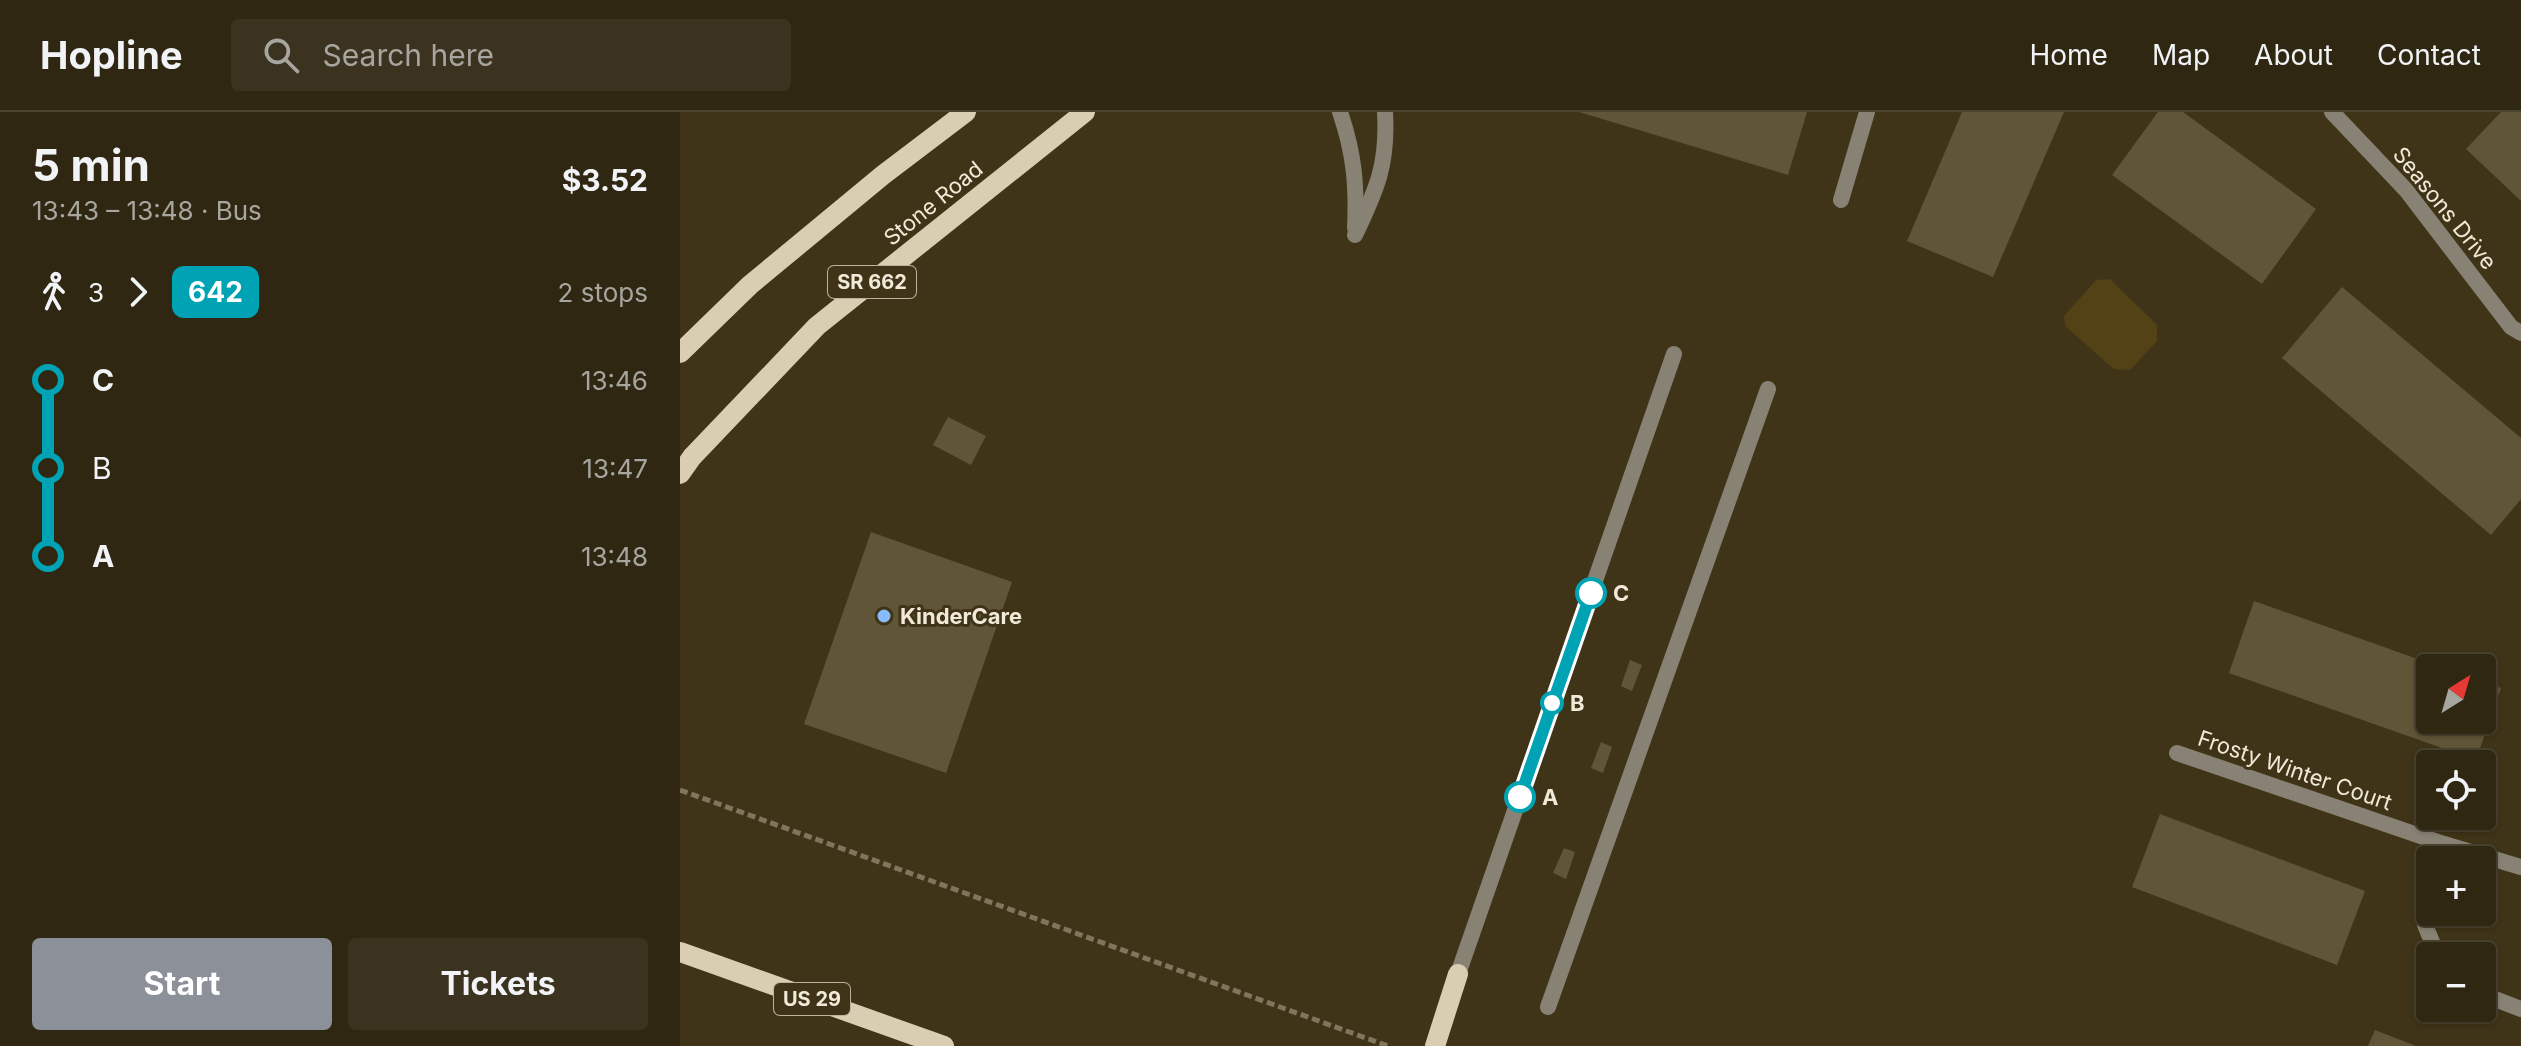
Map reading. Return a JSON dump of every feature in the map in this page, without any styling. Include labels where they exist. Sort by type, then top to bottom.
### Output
[{"type":"main road","points":[[680,353],[750,285],[883,175],[966,112]]},
{"type":"main road","name":"Stone Road","points":[[680,474],[692,457],[817,326],[1085,112]]},
{"type":"main road","name":"US 29","points":[[680,952],[944,1046]]},
{"type":"main road","points":[[1435,1046],[1458,974]]},
{"type":"street","points":[[1340,112],[1352,147],[1357,189],[1355,235],[1376,192],[1387,146],[1385,112]]},
{"type":"street","points":[[1841,200],[1867,112]]},
{"type":"street","name":"Seasons Drive","points":[[2332,112],[2406,190],[2511,327],[2521,333]]},
{"type":"street","points":[[1458,974],[1674,354]]},
{"type":"street","points":[[1548,1007],[1768,389]]},
{"type":"street","name":"Frosty Winter Court","points":[[2177,753],[2426,846]]},
{"type":"street","name":"Frosty Winter Court","points":[[2496,862],[2521,867]]},
{"type":"street","points":[[2496,999],[2521,1009]]},
{"type":"path","points":[[680,790],[1388,1046]]},
{"type":"shaded area","points":[[2110,279],[2157,325],[2157,341],[2130,370],[2114,369],[2065,326],[2064,316],[2096,280]]},
{"type":"building","points":[[1579,112],[1807,112],[1788,175]]},
{"type":"building","points":[[1962,112],[2064,112],[1993,277],[1907,241]]},
{"type":"building","points":[[2158,112],[2183,112],[2316,209],[2262,284],[2112,175]]},
{"type":"building","points":[[2501,112],[2521,112],[2521,201],[2466,149]]},
{"type":"building","points":[[2342,287],[2521,438],[2521,499],[2491,535],[2282,358]]},
{"type":"building","points":[[948,417],[986,436],[971,465],[933,445]]},
{"type":"building","points":[[871,532],[1012,582],[946,773],[804,724]]},
{"type":"building","points":[[2254,601],[2416,658],[2416,734],[2485,734],[2479,750],[2448,750],[2229,673]]},
{"type":"building","points":[[1630,660],[1642,665],[1632,691],[1621,686]]},
{"type":"building","points":[[2496,686],[2501,688],[2496,702]]},
{"type":"building","points":[[1601,742],[1612,747],[1603,773],[1591,768]]},
{"type":"building","points":[[2160,814],[2365,891],[2337,965],[2132,887]]},
{"type":"building","points":[[1564,848],[1575,852],[1566,879],[1553,873]]},
{"type":"building","points":[[2375,1030],[2416,1046],[2368,1046]]},
{"type":"bus line","name":"642","points":[[1520,797],[1591,593]]},
{"type":"place","name":"C","points":[[1591,593]]},
{"type":"place","name":"KinderCare","points":[[884,616]]},
{"type":"place","name":"B","points":[[1552,703]]},
{"type":"place","name":"A","points":[[1520,797]]}]
